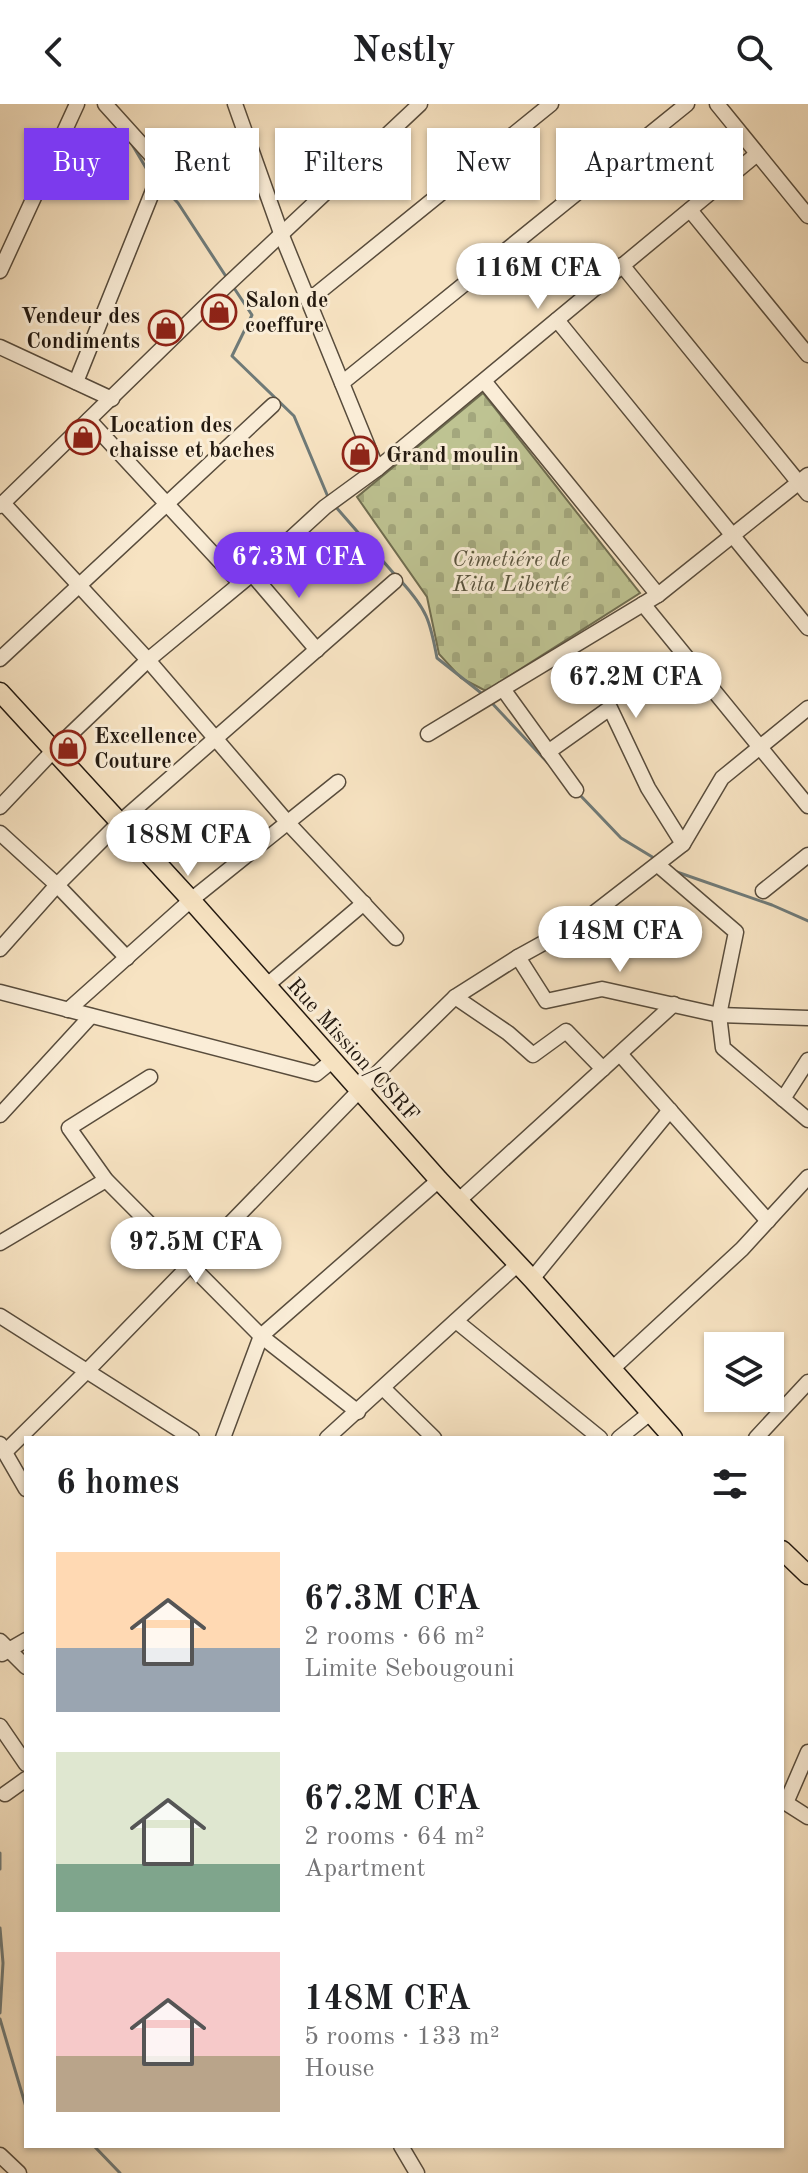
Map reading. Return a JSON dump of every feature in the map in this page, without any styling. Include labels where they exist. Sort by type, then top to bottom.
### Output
[{"type":"main road","name":"Rue Mission/CSRF","points":[[0,692],[191,900],[332,1061],[671,1436]]},
{"type":"main road","points":[[785,1559],[808,1575]]},
{"type":"street","points":[[0,271],[77,104]]},
{"type":"street","points":[[105,104],[145,148]]},
{"type":"street","points":[[235,104],[282,236],[377,469]]},
{"type":"street","points":[[396,938],[288,823],[148,660],[1,504],[420,104]]},
{"type":"street","points":[[308,301],[551,104]]},
{"type":"street","points":[[342,383],[687,104]]},
{"type":"street","points":[[717,104],[808,216]]},
{"type":"street","points":[[0,807],[148,660],[325,507],[377,469],[757,154]]},
{"type":"street","points":[[76,382],[149,200]]},
{"type":"street","points":[[690,210],[808,355]]},
{"type":"street","points":[[428,734],[658,595],[733,535],[805,484],[622,265]]},
{"type":"street","points":[[557,320],[808,628]]},
{"type":"street","points":[[0,347],[112,399]]},
{"type":"street","points":[[484,381],[658,595]]},
{"type":"street","points":[[0,659],[273,405]]},
{"type":"street","points":[[89,420],[167,504],[317,650]]},
{"type":"street","points":[[0,949],[57,885],[119,823],[395,581]]},
{"type":"street","points":[[643,604],[808,806]]},
{"type":"street","points":[[503,689],[576,790]]},
{"type":"street","points":[[548,752],[610,708],[648,788],[683,844]]},
{"type":"street","points":[[24,1486],[2,1448],[87,1371],[359,1091],[455,997],[585,920],[683,844],[722,778],[808,708]]},
{"type":"street","points":[[68,1010],[191,900],[338,782]]},
{"type":"street","points":[[0,833],[57,885],[127,958]]},
{"type":"street","points":[[763,891],[808,855]]},
{"type":"street","points":[[658,865],[736,932],[719,1015],[723,1048],[808,1120]]},
{"type":"street","points":[[266,986],[364,903]]},
{"type":"street","points":[[518,957],[546,1001],[602,989],[719,1015],[808,1018]]},
{"type":"street","points":[[0,992],[316,1074],[332,1061]]},
{"type":"street","points":[[455,997],[508,1033],[533,1055],[566,1031],[603,1069]]},
{"type":"street","points":[[458,1201],[674,1004]]},
{"type":"street","points":[[0,1115],[91,1016]]},
{"type":"street","points":[[620,1054],[768,1221]]},
{"type":"street","points":[[783,1099],[808,1060]]},
{"type":"street","points":[[150,1077],[69,1128],[106,1180],[261,1336],[358,1412]]},
{"type":"street","points":[[532,1279],[670,1110]]},
{"type":"street","points":[[612,1369],[742,1249],[808,1177]]},
{"type":"street","points":[[0,1243],[106,1180]]},
{"type":"street","points":[[224,1436],[261,1336],[439,1180]]},
{"type":"street","points":[[329,1436],[518,1264]]},
{"type":"street","points":[[0,1316],[189,1436]]},
{"type":"street","points":[[456,1321],[598,1436]]},
{"type":"street","points":[[758,1436],[808,1382]]},
{"type":"street","points":[[383,1388],[432,1436]]},
{"type":"street","points":[[621,1436],[650,1413]]},
{"type":"street","points":[[3,1649],[24,1641]]},
{"type":"street","points":[[3,1649],[24,1665]]},
{"type":"street","points":[[0,1726],[24,1761]]},
{"type":"street","points":[[808,1752],[786,1803],[808,1817]]},
{"type":"street","points":[[5,1794],[24,1780]]},
{"type":"street","points":[[402,2148],[417,2173]]},
{"type":"street","points":[[0,2155],[19,2173]]},
{"type":"green space","name":"Cimetiére de Kita Liberté","points":[[483,393],[640,593],[486,691],[461,678],[439,654],[427,597],[357,497]]},
{"type":"waterway","points":[[130,141],[149,173],[178,203],[227,278]]},
{"type":"waterway","points":[[234,288],[252,315],[232,356],[294,416],[328,497]]},
{"type":"waterway","points":[[335,506],[396,576]]},
{"type":"waterway","points":[[401,581],[426,616],[437,658],[485,696]]},
{"type":"waterway","points":[[490,701],[548,763]]},
{"type":"waterway","points":[[579,794],[621,838],[654,858]]},
{"type":"waterway","points":[[674,871],[772,905],[808,921]]},
{"type":"waterway","points":[[0,1853],[0,1869]]},
{"type":"waterway","points":[[0,1928],[3,1963],[0,2013]]},
{"type":"waterway","points":[[0,2019],[24,2100]]},
{"type":"waterway","points":[[96,2148],[120,2173]]},
{"type":"place","name":"Salon de coeffure","points":[[219,312]]},
{"type":"place","name":"Vendeur des Condiments","points":[[166,328]]},
{"type":"place","name":"Location des chaisse et baches","points":[[83,437]]},
{"type":"place","name":"Grand moulin","points":[[360,454]]},
{"type":"place","name":"Excellence Couture","points":[[68,748]]}]
